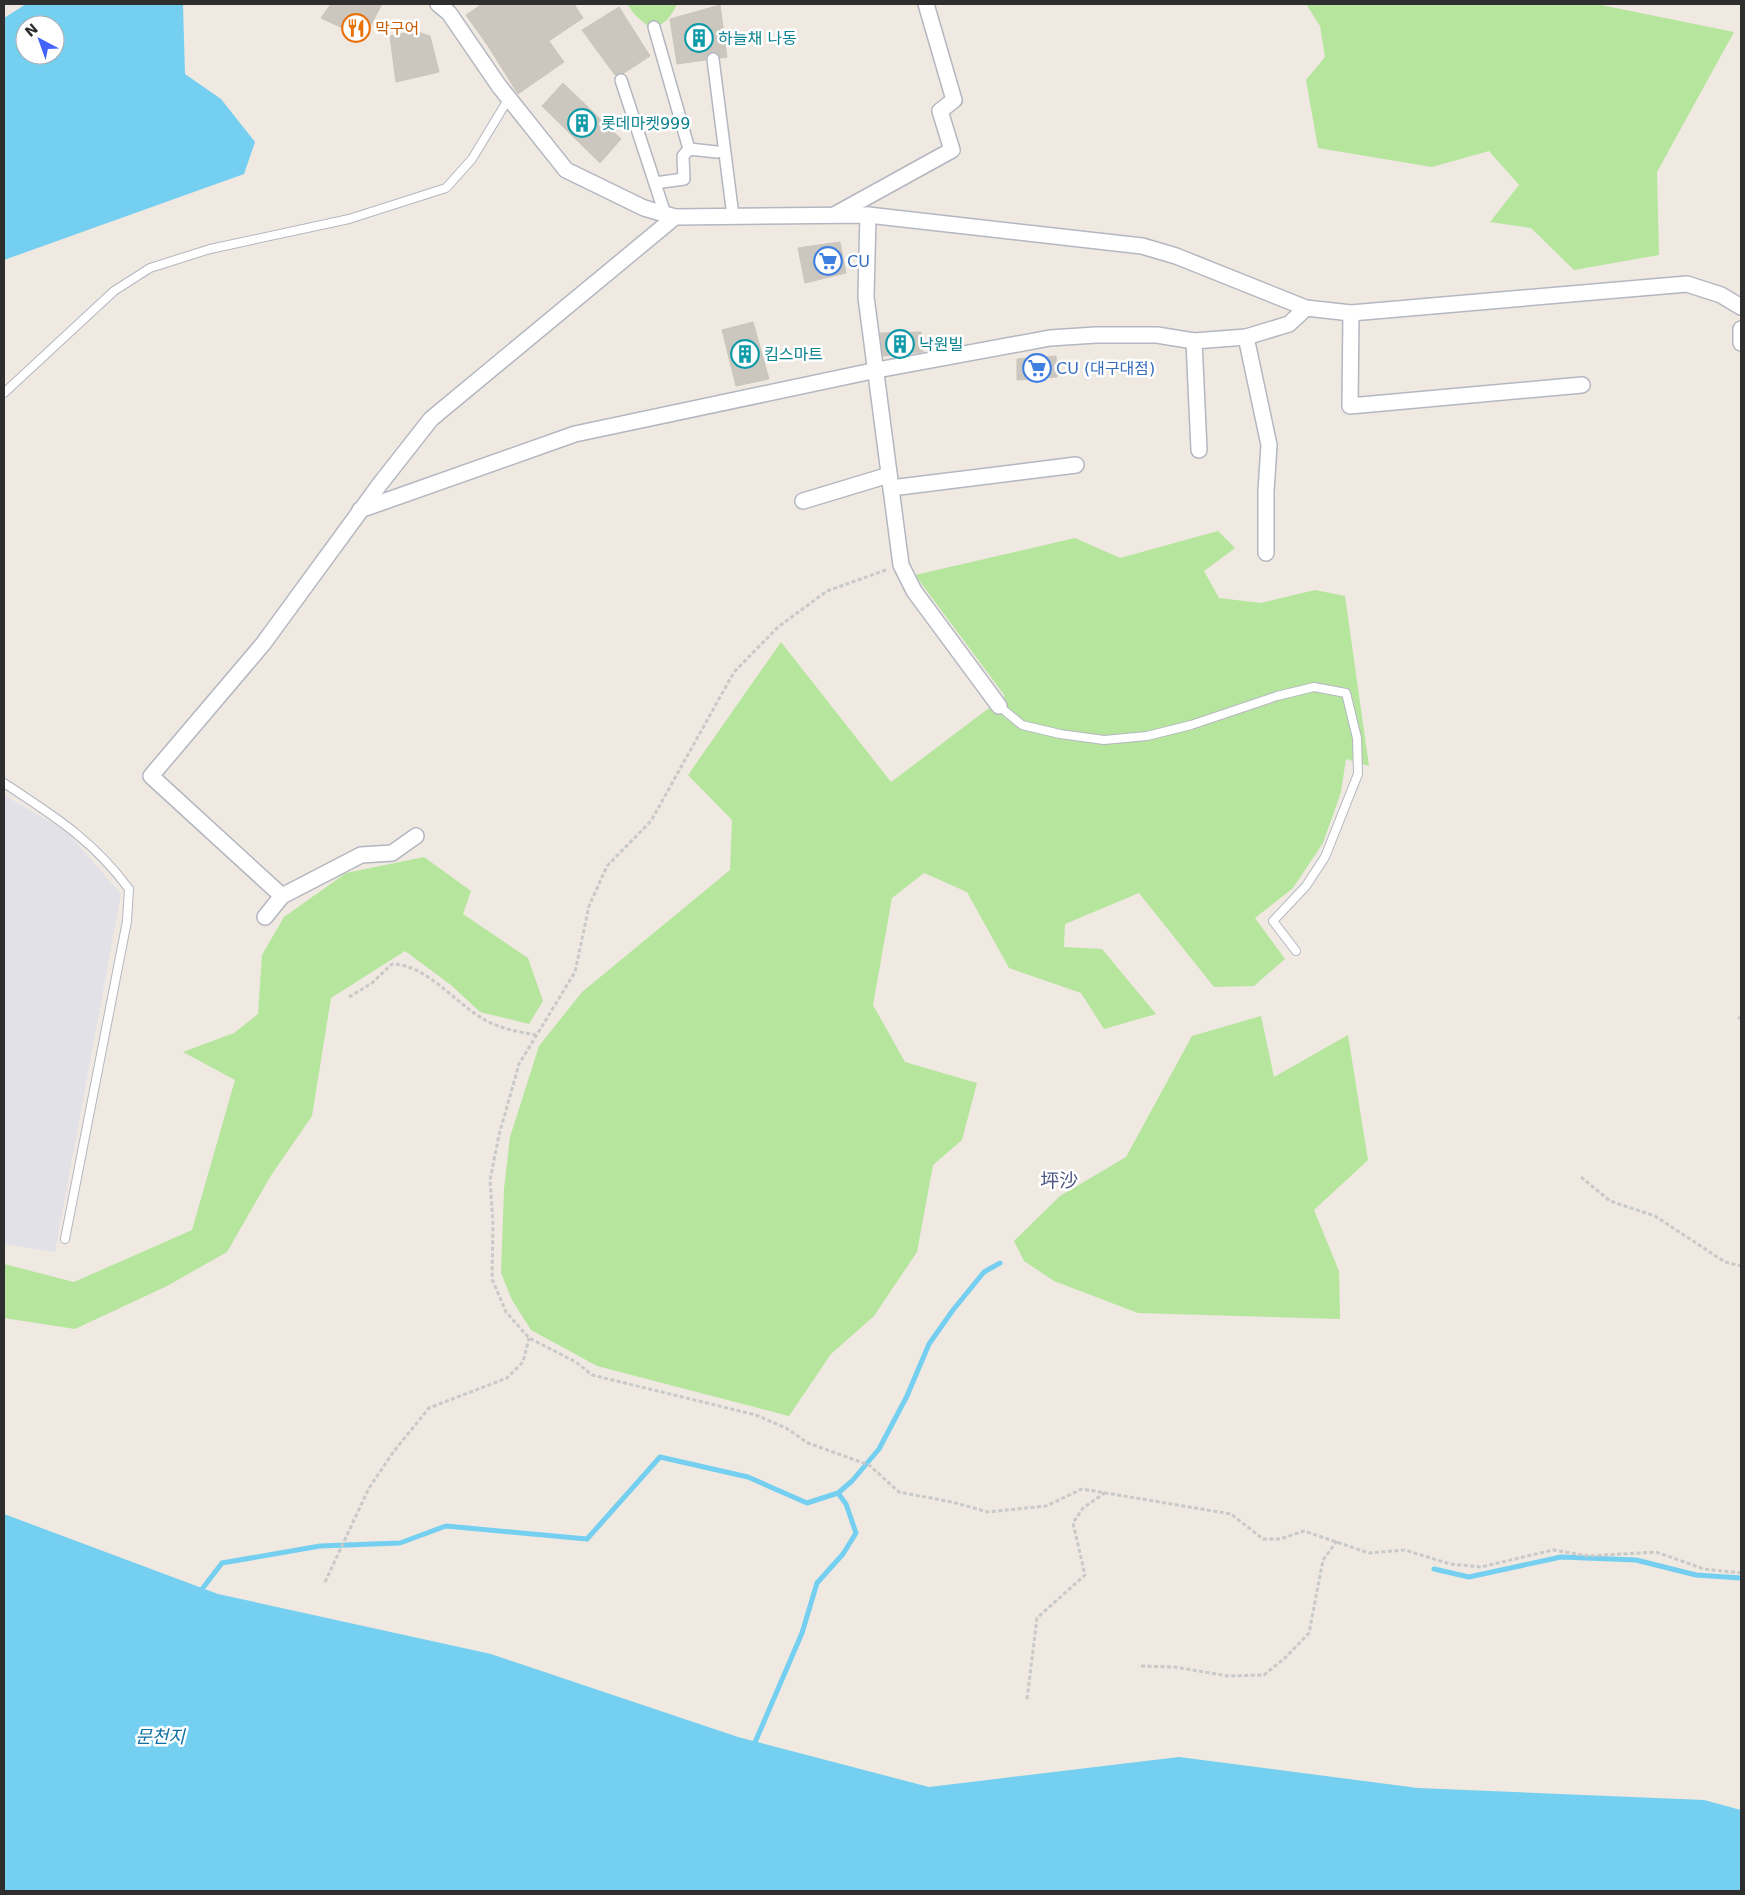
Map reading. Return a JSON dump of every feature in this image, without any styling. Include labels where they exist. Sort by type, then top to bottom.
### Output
[{"type":"street","points":[[438,4],[448,12],[509,98],[566,170],[644,208],[670,215],[868,215],[1142,246],[1176,256],[1306,308],[1351,313],[1687,284],[1721,295],[1741,307]]},
{"type":"street","points":[[835,215],[952,150],[940,111],[954,100],[926,4]]},
{"type":"street","points":[[654,27],[689,149]]},
{"type":"street","points":[[710,62],[729,216],[717,152],[710,62]]},
{"type":"street","points":[[621,80],[655,183],[670,215]]},
{"type":"street","points":[[689,149],[717,152]]},
{"type":"street","points":[[655,183],[684,179],[683,156],[689,149]]},
{"type":"street","points":[[282,896],[151,776],[263,644],[360,510],[431,419],[670,215]]},
{"type":"street","points":[[868,215],[866,297],[901,565],[914,591],[999,706]]},
{"type":"street","points":[[360,510],[575,434],[877,370],[1050,338],[1096,335],[1157,335],[1194,341],[1246,337],[1288,324],[1306,308]]},
{"type":"street","points":[[1351,313],[1350,406],[1582,386]]},
{"type":"street","points":[[1741,328],[1741,343]]},
{"type":"street","points":[[1246,337],[1268,446],[1266,553]]},
{"type":"street","points":[[1194,341],[1199,450]]},
{"type":"street","points":[[803,501],[890,482],[1076,465]]},
{"type":"street","points":[[265,917],[282,896],[361,855],[392,853],[416,836]]},
{"type":"lane","points":[[4,393],[114,291],[150,268],[210,248],[349,219],[446,188],[472,159],[509,98]]},
{"type":"lane","points":[[999,706],[1022,725],[1060,734],[1104,740],[1147,736],[1164,732],[1277,696],[1314,687],[1346,693],[1357,738],[1358,774],[1325,857],[1306,886],[1273,921],[1296,951]]},
{"type":"lane","points":[[4,783],[66,824],[109,862],[129,889],[127,921],[65,1239]]},
{"type":"path","points":[[901,565],[827,591],[778,627],[734,672],[651,821],[606,866],[589,906],[575,972],[519,1064],[499,1135],[490,1180],[493,1223],[492,1278],[506,1312],[529,1338],[576,1362],[592,1375],[756,1415],[786,1428],[808,1443],[869,1465],[899,1492],[952,1502],[988,1512],[1046,1506],[1082,1489],[1231,1514],[1263,1539],[1280,1538],[1304,1531],[1369,1553],[1405,1550],[1450,1564],[1481,1567],[1553,1550],[1589,1556],[1656,1552],[1704,1569],[1741,1573]]},
{"type":"path","points":[[349,996],[372,983],[392,964],[405,964],[441,987],[486,1020],[510,1030],[537,1035]]},
{"type":"path","points":[[1581,1177],[1610,1201],[1655,1216],[1725,1262],[1741,1266]]},
{"type":"path","points":[[325,1582],[369,1488],[394,1451],[429,1408],[507,1378],[522,1362],[529,1338]]},
{"type":"path","points":[[1027,1699],[1037,1618],[1085,1575],[1073,1523],[1083,1508],[1106,1492]]},
{"type":"path","points":[[1141,1666],[1175,1667],[1228,1676],[1264,1675],[1286,1658],[1309,1633],[1323,1560],[1337,1541]]},
{"type":"shaded area","points":[[4,795],[67,832],[121,894],[55,1252],[4,1244]]},
{"type":"green space","points":[[627,4],[677,4],[666,20],[660,25],[650,28],[635,15]]},
{"type":"green space","points":[[1306,4],[1596,4],[1734,32],[1657,172],[1659,255],[1574,270],[1531,228],[1490,222],[1519,185],[1489,151],[1432,167],[1318,148],[1306,80],[1325,57],[1320,26]]},
{"type":"green space","points":[[1218,531],[1235,548],[1204,571],[1219,598],[1261,603],[1315,590],[1345,596],[1369,766],[1346,759],[1341,792],[1323,843],[1293,888],[1255,918],[1285,959],[1254,986],[1214,987],[1139,893],[1065,924],[1064,947],[1102,949],[1156,1014],[1104,1029],[1081,993],[1009,968],[967,892],[924,873],[892,898],[873,1005],[905,1062],[977,1083],[962,1140],[933,1165],[917,1252],[874,1316],[831,1354],[789,1416],[597,1366],[531,1330],[512,1300],[501,1273],[504,1189],[510,1137],[539,1046],[582,992],[730,870],[732,820],[688,775],[781,642],[891,782],[1005,696],[915,575],[1075,538],[1120,558]]},
{"type":"green space","points":[[424,857],[471,891],[463,914],[528,958],[543,1001],[529,1024],[480,1012],[451,985],[405,951],[331,998],[312,1116],[270,1177],[227,1252],[167,1286],[75,1329],[4,1318],[4,1264],[74,1282],[192,1230],[235,1080],[183,1052],[234,1033],[258,1014],[262,955],[284,917],[346,873]]},
{"type":"green space","points":[[1261,1016],[1274,1077],[1348,1035],[1368,1160],[1314,1210],[1339,1271],[1340,1319],[1138,1313],[1054,1281],[1024,1261],[1014,1241],[1060,1196],[1126,1157],[1192,1036]]},
{"type":"water","points":[[26,4],[183,4],[185,74],[221,99],[255,142],[244,174],[4,260],[4,18]]},
{"type":"water","name":"문천지","points":[[4,1514],[218,1594],[491,1654],[738,1737],[929,1787],[1179,1757],[1418,1788],[1704,1800],[1741,1810],[1741,1891],[4,1891]]},
{"type":"building","name":"막구어","points":[[331,4],[382,4],[364,38],[321,18]]},
{"type":"building","points":[[482,4],[574,4],[583,18],[549,41],[564,62],[518,94],[466,15]]},
{"type":"building","name":"하늘채 나동","points":[[720,5],[727,57],[720,58],[716,52],[712,52],[706,56],[706,60],[677,64],[670,19]]},
{"type":"building","points":[[619,7],[650,56],[624,73],[615,75],[582,30]]},
{"type":"building","points":[[415,31],[430,36],[439,72],[396,82],[390,36]]},
{"type":"building","name":"롯데마켓999","points":[[563,83],[621,139],[600,163],[542,106]]},
{"type":"building","points":[[840,242],[846,273],[805,283],[798,248]]},
{"type":"building","name":"킴스마트","points":[[753,322],[769,379],[736,386],[722,330]]},
{"type":"building","name":"낙원빌","points":[[921,332],[923,352],[883,356],[880,333]]},
{"type":"building","name":"CU (대구대점)","points":[[1056,356],[1057,377],[1017,380],[1017,359]]},
{"type":"waterway","points":[[199,1593],[222,1563],[320,1546],[400,1543],[446,1526],[587,1539],[660,1457],[748,1477],[807,1503],[838,1493],[852,1481],[879,1449],[907,1396],[929,1344],[953,1310],[984,1272],[1000,1263]]},
{"type":"waterway","points":[[753,1747],[802,1633],[817,1583],[843,1554],[856,1533],[846,1504],[838,1493]]},
{"type":"waterway","points":[[1434,1569],[1469,1577],[1561,1557],[1636,1560],[1696,1575],[1741,1578]]},
{"type":"place","name":"막구어","points":[[356,28]]},
{"type":"place","name":"하늘채 나동","points":[[699,38]]},
{"type":"place","name":"롯데마켓999","points":[[582,123]]},
{"type":"place","name":"CU","points":[[828,261]]},
{"type":"place","name":"낙원빌","points":[[900,344]]},
{"type":"place","name":"킴스마트","points":[[745,354]]},
{"type":"place","name":"CU (대구대점)","points":[[1037,368]]},
{"type":"district","name":"坪沙","points":[[1059,1180]]}]
